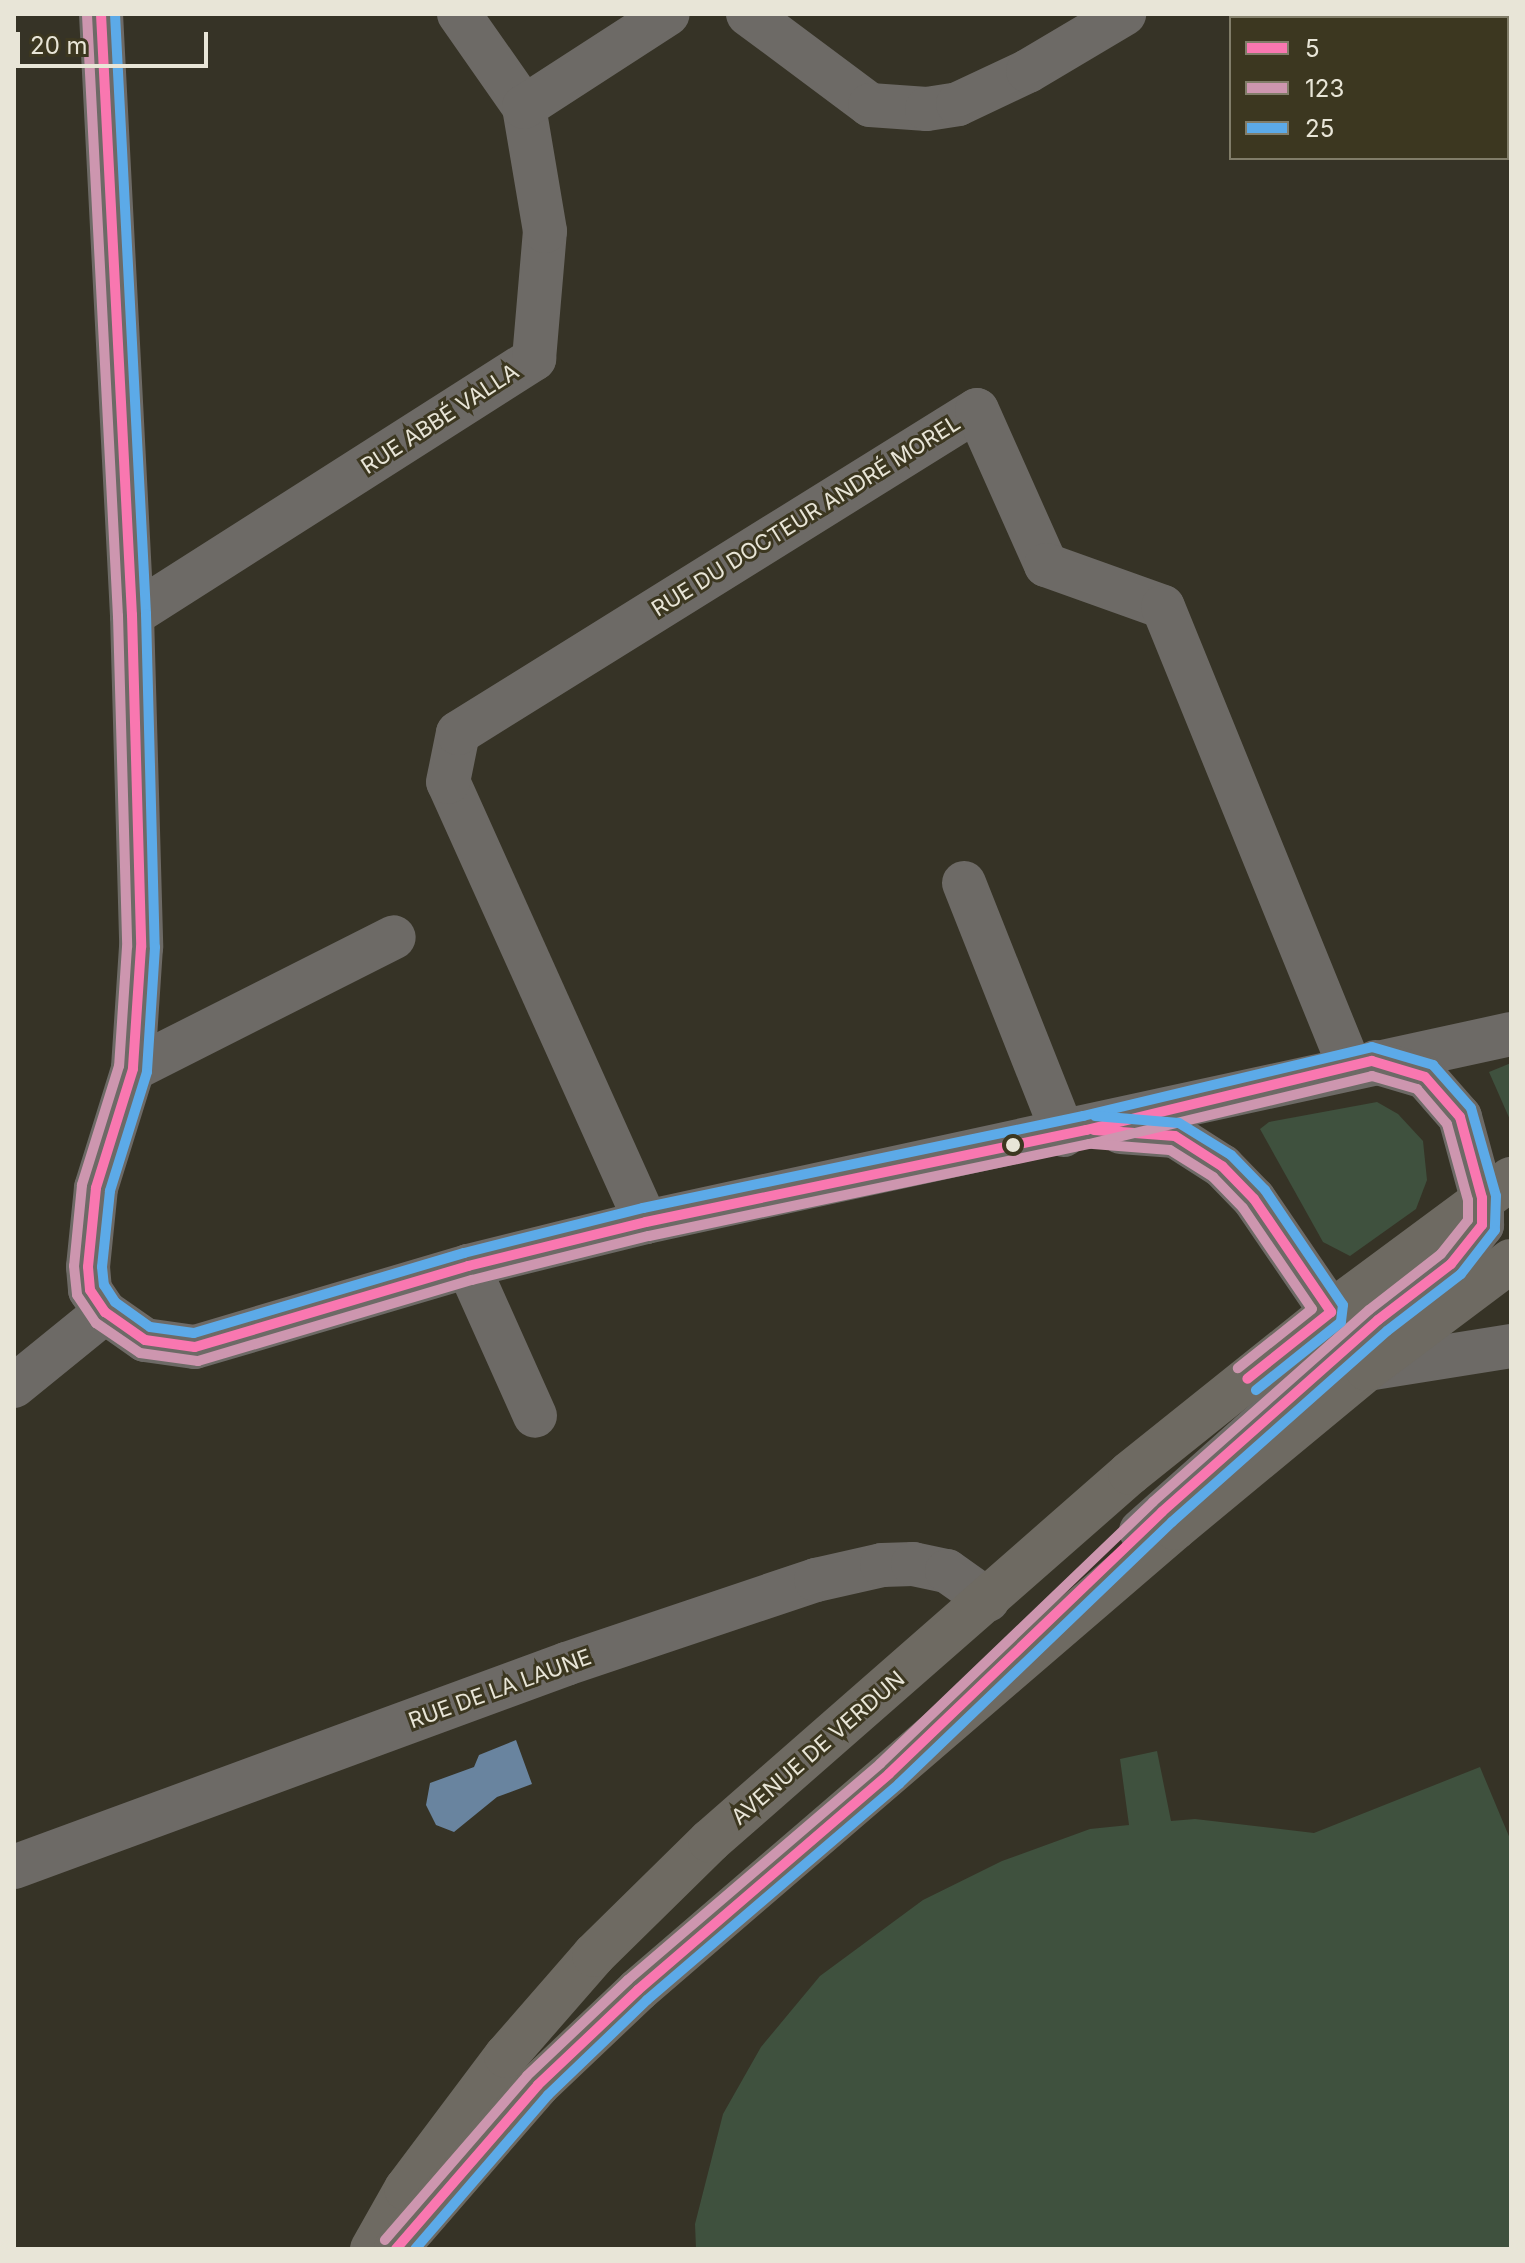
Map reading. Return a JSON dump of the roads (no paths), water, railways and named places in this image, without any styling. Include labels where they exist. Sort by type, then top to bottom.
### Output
[{"type":"main road","name":"AVENUE DE VERDUN","points":[[372,2249],[424,2165],[506,2056],[594,1955],[710,1841],[1130,1473],[1331,1312],[1496,1188]]},
{"type":"main road","points":[[396,2249],[538,2085],[638,1990],[1367,1369],[1511,1261]]},
{"type":"street","points":[[101,14],[132,615],[141,947],[133,1069],[96,1188],[88,1267],[90,1290],[105,1312],[145,1340],[195,1347],[468,1266],[646,1222],[1075,1132],[1361,1064],[1511,1034]]},
{"type":"street","name":"RUE ABBÉ VALLA","points":[[132,615],[534,359],[545,231],[524,107],[459,14]]},
{"type":"street","points":[[524,107],[668,14]]},
{"type":"street","points":[[748,14],[870,105],[927,109],[958,104],[1014,78],[1124,14]]},
{"type":"street","name":"RUE DU DOCTEUR ANDRÉ MOREL","points":[[646,1222],[448,782],[458,733],[977,410],[1046,565],[1163,607],[1361,1064]]},
{"type":"street","points":[[964,883],[1075,1132]]},
{"type":"street","points":[[133,1069],[394,937]]},
{"type":"street","points":[[889,1774],[1162,1512],[1378,1320],[1451,1264],[1482,1225],[1496,1188],[1460,1117],[1425,1077],[1361,1064]]},
{"type":"street","points":[[1075,1132],[1175,1136],[1222,1166],[1254,1199],[1331,1312],[1362,1323],[1445,1311]]},
{"type":"street","points":[[468,1266],[535,1416]]},
{"type":"street","points":[[14,1386],[105,1312]]},
{"type":"street","points":[[1367,1369],[1511,1346]]},
{"type":"street","name":"RUE DE LA LAUNE","points":[[14,1867],[566,1664],[816,1580],[882,1565],[913,1564],[947,1571],[988,1600]]},
{"type":"water","points":[[516,1740],[532,1784],[497,1797],[454,1832],[436,1825],[426,1805],[430,1783],[474,1767],[479,1755]]}]
